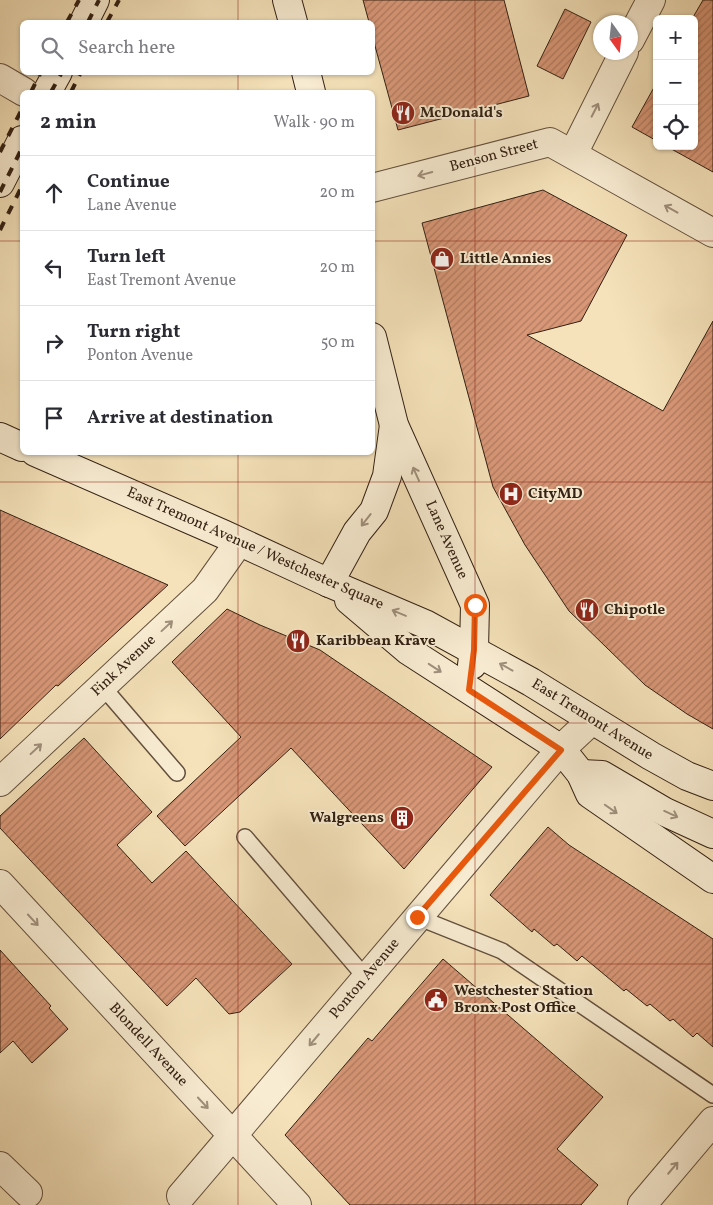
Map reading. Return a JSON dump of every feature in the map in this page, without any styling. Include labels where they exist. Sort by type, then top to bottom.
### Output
[{"type":"street","points":[[85,20],[95,0]]},
{"type":"street","points":[[638,25],[651,0]]},
{"type":"street","points":[[574,154],[620,60]]},
{"type":"street","points":[[48,90],[56,75]]},
{"type":"street","points":[[307,75],[310,90]]},
{"type":"street","points":[[0,78],[21,90]]},
{"type":"street","name":"Benson Street","points":[[375,187],[550,142],[713,233]]},
{"type":"street","points":[[0,183],[12,158]]},
{"type":"street","name":"Lane Avenue","points":[[375,349],[394,425],[475,605],[474,650],[469,690]]},
{"type":"street","name":"Lane Avenue","points":[[329,583],[357,532],[374,511],[387,476],[394,425]]},
{"type":"street","points":[[0,437],[20,446]]},
{"type":"street","name":"East Tremont Avenue / Westchester Square","points":[[42,455],[424,624],[474,650]]},
{"type":"street","name":"Fink Avenue","points":[[0,782],[205,590],[239,542]]},
{"type":"street","points":[[329,583],[409,651],[561,750],[581,774],[590,794],[713,879]]},
{"type":"street","name":"East Tremont Avenue","points":[[474,650],[531,682],[651,756],[687,776],[713,786]]},
{"type":"street","name":"Ponton Avenue","points":[[181,1196],[561,750],[592,720]]},
{"type":"street","points":[[581,774],[602,775],[665,812],[713,834]]},
{"type":"street","name":"Blondell Avenue","points":[[0,884],[297,1205]]},
{"type":"street","points":[[642,1205],[713,1121]]},
{"type":"street","points":[[0,1166],[28,1193]]},
{"type":"lane","points":[[102,686],[177,773]]},
{"type":"lane","points":[[245,837],[366,978]]},
{"type":"lane","points":[[417,917],[502,951],[713,1095]]},
{"type":"building","points":[[363,0],[504,0],[529,96],[398,130],[375,46],[375,20],[368,20]]},
{"type":"building","points":[[703,0],[713,0],[713,172],[673,150],[698,150],[698,15],[694,15]]},
{"type":"building","points":[[565,9],[591,22],[563,79],[537,66]]},
{"type":"building","points":[[653,89],[653,139],[632,127]]},
{"type":"building","points":[[543,190],[627,235],[581,321],[527,335],[663,411],[713,321],[713,729],[687,714],[645,685],[569,611],[525,545],[493,487],[422,223]]},
{"type":"building","points":[[0,510],[168,585],[58,686],[56,685],[0,739]]},
{"type":"building","points":[[227,609],[320,650],[492,767],[404,869],[291,748],[185,846],[157,816],[241,737],[172,662]]},
{"type":"building","points":[[84,738],[152,812],[117,845],[152,883],[186,851],[292,964],[240,1012],[229,1014],[196,978],[167,1006],[0,828],[0,816]]},
{"type":"building","points":[[548,827],[569,845],[713,939],[713,1047],[697,1033],[693,1037],[673,1019],[670,1021],[650,1004],[647,1006],[626,989],[624,991],[582,956],[577,961],[557,944],[554,946],[534,929],[532,932],[490,895]]},
{"type":"building","points":[[0,950],[51,1006],[49,1008],[68,1029],[32,1063],[13,1041],[0,1053]]},
{"type":"building","points":[[443,959],[603,1097],[557,1149],[598,1185],[581,1205],[350,1205],[285,1135],[368,1038],[372,1041]]},
{"type":"railway","points":[[68,20],[79,0]]},
{"type":"railway","points":[[89,20],[99,0]]},
{"type":"railway","points":[[108,20],[119,0]]},
{"type":"railway","points":[[32,90],[40,75]]},
{"type":"railway","points":[[52,90],[60,75]]},
{"type":"railway","points":[[72,90],[80,75]]},
{"type":"railway","points":[[0,152],[20,113]]},
{"type":"railway","points":[[0,192],[20,152]]},
{"type":"railway","points":[[0,230],[20,190]]},
{"type":"place","name":"McDonald's","points":[[403,113]]},
{"type":"place","name":"Little Annies","points":[[442,259]]},
{"type":"place","name":"CityMD","points":[[511,494]]},
{"type":"place","name":"Chipotle","points":[[587,610]]},
{"type":"place","name":"Karibbean Krave","points":[[298,641]]},
{"type":"place","name":"Walgreens","points":[[402,818]]},
{"type":"place","name":"Westchester Station Bronx Post Office","points":[[436,1000]]},
{"type":"route","points":[[417,917],[561,750],[469,690],[474,650],[475,605]]}]
